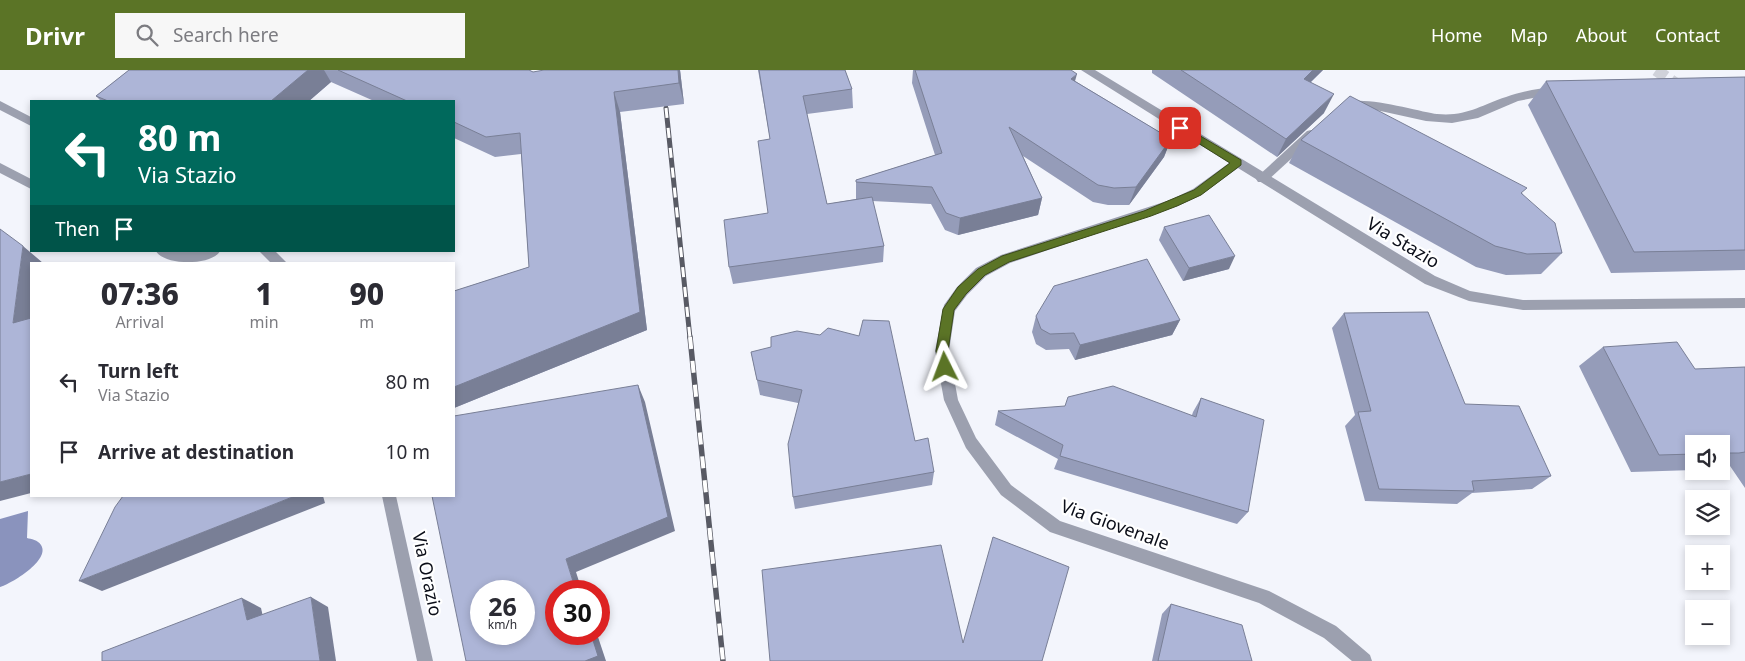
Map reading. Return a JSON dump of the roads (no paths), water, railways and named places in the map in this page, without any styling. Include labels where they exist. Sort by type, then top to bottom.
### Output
[{"type":"street","name":"Via Stazio","points":[[1087,70],[1262,179],[1430,280],[1469,296],[1523,306],[1745,303]]},
{"type":"street","points":[[1340,108],[1370,105],[1423,116],[1452,119],[1483,113],[1504,102],[1522,96],[1566,89]]},
{"type":"street","points":[[0,105],[30,121]]},
{"type":"street","points":[[1262,179],[1322,124]]},
{"type":"street","name":"Via Giovenale","points":[[1237,163],[1197,192],[1174,203],[1148,214],[1006,259],[981,272],[962,291],[949,309],[942,351],[951,400],[972,443],[1006,490],[1055,527],[1264,596],[1330,632],[1364,661]]},
{"type":"street","points":[[0,168],[30,183]]},
{"type":"street","points":[[164,252],[169,255],[186,258],[200,258],[212,252]]},
{"type":"street","points":[[266,252],[279,262]]},
{"type":"street","name":"Via Orazio","points":[[389,497],[425,661]]},
{"type":"water","points":[[28,511],[27,538],[40,543],[43,551],[35,564],[28,570],[0,587],[0,519]]},
{"type":"tunnel","points":[[1656,70],[1682,88]]},
{"type":"railway","points":[[666,108],[690,338]]},
{"type":"railway","points":[[690,337],[723,661]]}]
